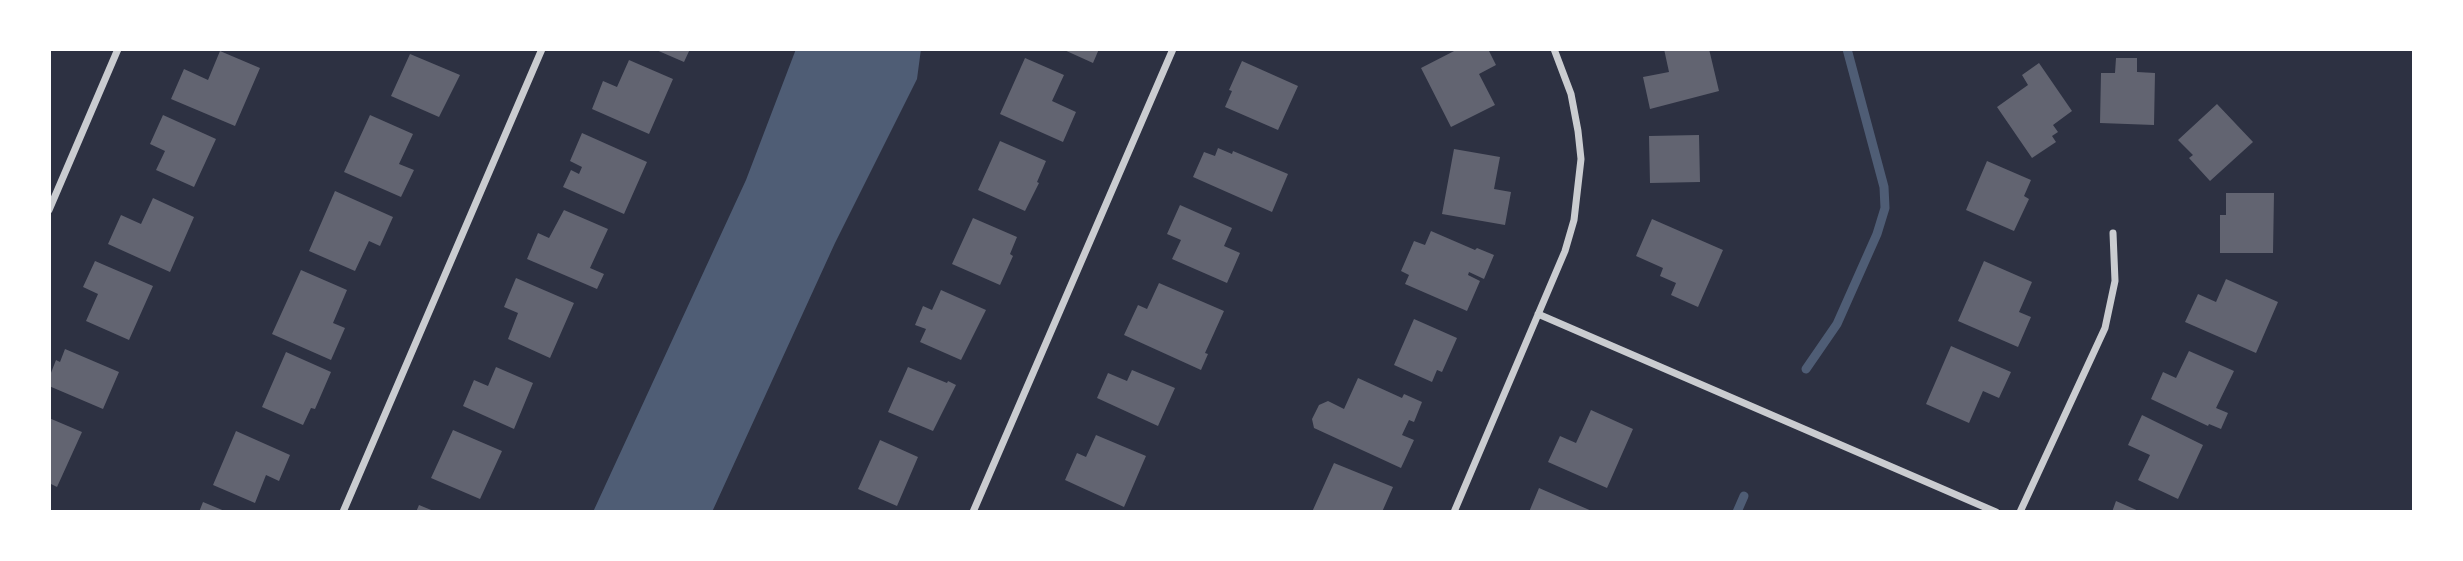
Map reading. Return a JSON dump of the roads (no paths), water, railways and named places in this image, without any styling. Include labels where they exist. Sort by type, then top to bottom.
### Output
[{"type":"street","points":[[49,210],[118,49]]},
{"type":"street","points":[[343,512],[542,49]]},
{"type":"street","points":[[973,512],[1172,49]]},
{"type":"street","points":[[1454,512],[1565,251],[1574,220],[1581,159],[1572,94],[1554,49]]},
{"type":"street","points":[[2020,512],[2105,328],[2115,281],[2113,233]]},
{"type":"street","points":[[1538,314],[1996,512]]},
{"type":"water","points":[[796,49],[921,49],[917,79],[835,243],[712,512],[593,512],[746,180]]},
{"type":"waterway","points":[[1806,369],[1837,324],[1877,234],[1885,208],[1884,187],[1847,49]]},
{"type":"waterway","points":[[1737,512],[1744,496]]}]
